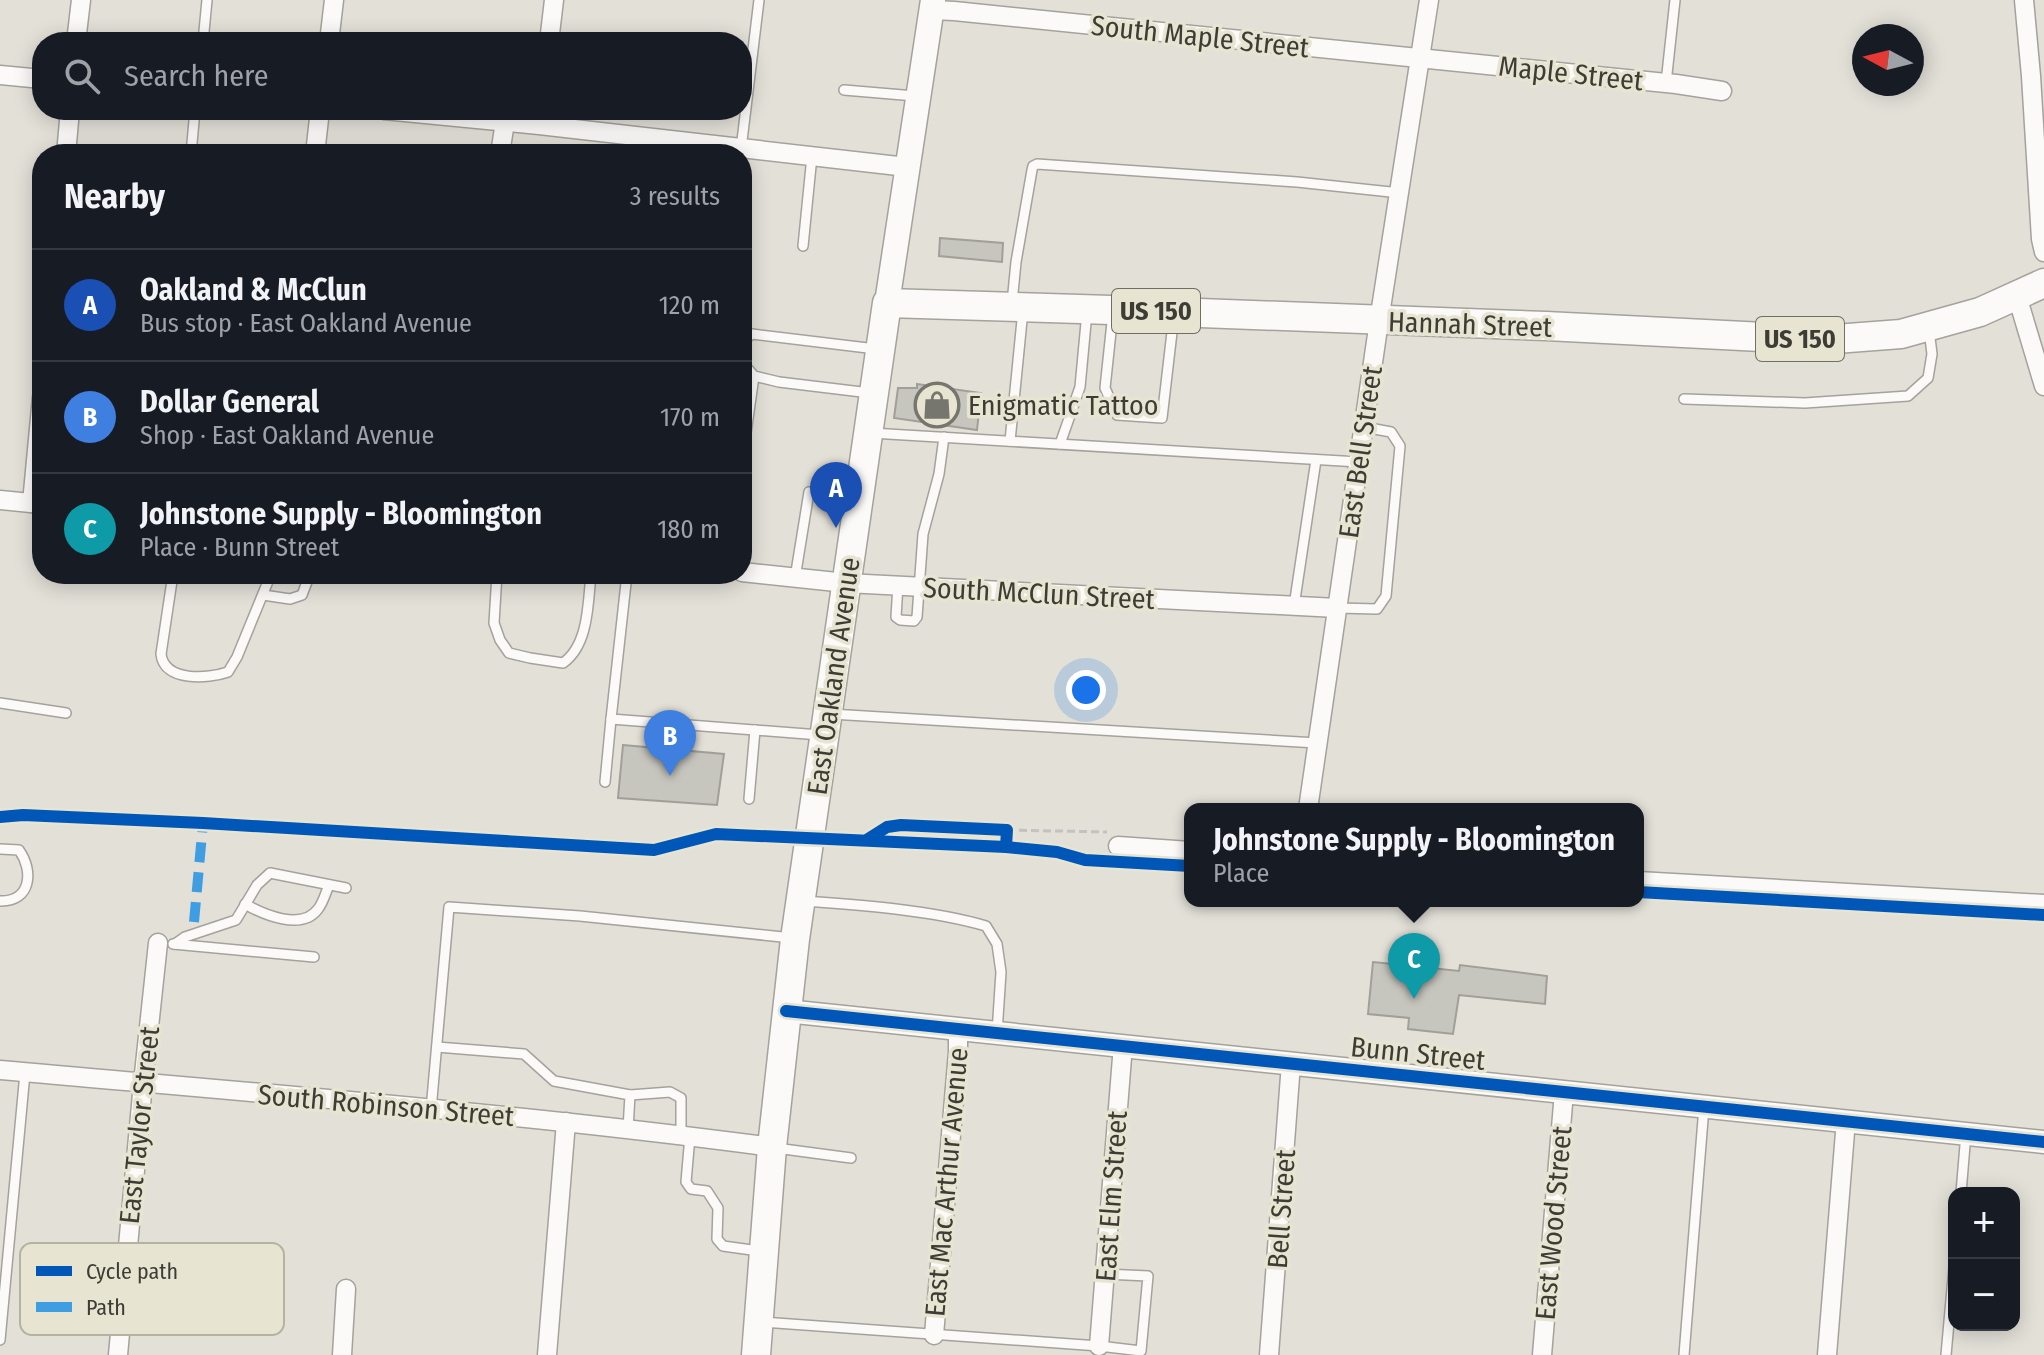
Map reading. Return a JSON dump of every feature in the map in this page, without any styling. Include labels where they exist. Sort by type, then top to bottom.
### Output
[{"type":"main road","name":"East Oakland Avenue","points":[[756,1355],[772,1147],[795,939],[879,349],[933,5]]},
{"type":"main road","name":"Hannah Street","points":[[887,303],[1562,327],[1822,340],[1901,334],[1980,312],[2044,283]]},
{"type":"street","points":[[77,32],[81,0]]},
{"type":"street","points":[[330,32],[334,0]]},
{"type":"street","points":[[550,32],[554,0]]},
{"type":"street","name":"East Bell Street","points":[[1309,803],[1429,0]]},
{"type":"street","points":[[2024,0],[2039,129],[2041,239],[2044,252]]},
{"type":"street","name":"South Maple Street","points":[[933,5],[954,11],[1420,58]]},
{"type":"street","name":"Maple Street","points":[[1420,58],[1722,91]]},
{"type":"street","points":[[0,75],[32,78]]},
{"type":"street","points":[[67,144],[69,120]]},
{"type":"street","points":[[316,144],[319,120]]},
{"type":"street","points":[[485,120],[522,120]]},
{"type":"street","points":[[553,120],[709,144]]},
{"type":"street","points":[[502,144],[505,122]]},
{"type":"street","points":[[752,150],[907,167]]},
{"type":"street","points":[[2017,296],[2044,386]]},
{"type":"street","points":[[0,500],[32,503]]},
{"type":"street","name":"South McClun Street","points":[[752,573],[846,583],[1337,608]]},
{"type":"street","points":[[1118,846],[1184,851]]},
{"type":"street","points":[[1644,881],[2044,904]]},
{"type":"street","name":"East Taylor Street","points":[[128,1243],[143,1083],[166,944]]},
{"type":"street","name":"Bunn Street","points":[[786,1011],[2044,1142]]},
{"type":"street","name":"East Mac Arthur Avenue","points":[[934,1335],[958,1030]]},
{"type":"street","name":"East Elm Street","points":[[1099,1346],[1123,1045]]},
{"type":"street","name":"Bell Street","points":[[1269,1355],[1291,1063]]},
{"type":"street","name":"South Robinson Street","points":[[0,1070],[566,1122],[772,1147]]},
{"type":"street","name":"East Wood Street","points":[[1542,1355],[1564,1092]]},
{"type":"street","points":[[1827,1355],[1846,1120]]},
{"type":"street","points":[[547,1355],[566,1122]]},
{"type":"street","points":[[342,1355],[346,1289]]},
{"type":"street","name":"East Taylor Street","points":[[118,1355],[120,1335]]},
{"type":"lane","points":[[204,32],[207,0]]},
{"type":"lane","points":[[752,58],[759,0]]},
{"type":"lane","points":[[1666,83],[1675,0]]},
{"type":"lane","points":[[844,90],[918,97]]},
{"type":"lane","points":[[192,144],[194,120]]},
{"type":"lane","points":[[742,144],[745,120]]},
{"type":"lane","points":[[803,246],[812,156]]},
{"type":"lane","points":[[1010,441],[1018,307],[1016,262],[1033,166],[1297,182],[1400,193]]},
{"type":"lane","points":[[1100,309],[1105,388],[1117,415],[1162,418],[1174,312]]},
{"type":"lane","points":[[1060,444],[1080,387],[1100,309]]},
{"type":"lane","points":[[1684,399],[1805,403],[1908,396],[1928,378],[1932,354],[1929,326]]},
{"type":"lane","points":[[752,334],[879,349]]},
{"type":"lane","points":[[752,374],[779,382],[873,394]]},
{"type":"lane","points":[[752,390],[754,376]]},
{"type":"lane","points":[[1337,608],[1377,609],[1386,596],[1400,446],[1391,432],[1364,427]]},
{"type":"lane","points":[[868,432],[1359,462]]},
{"type":"lane","points":[[898,585],[896,617],[914,621],[917,617],[923,534],[939,474],[944,437]]},
{"type":"lane","points":[[1294,606],[1316,460]]},
{"type":"lane","points":[[795,578],[809,492],[859,496]]},
{"type":"lane","points":[[172,584],[162,663],[168,670],[186,676],[216,676],[228,672],[267,584]]},
{"type":"lane","points":[[263,595],[296,598],[302,595],[306,584]]},
{"type":"lane","points":[[496,584],[494,623],[509,653],[563,663],[571,657],[580,640],[590,584]]},
{"type":"lane","points":[[605,782],[626,584]]},
{"type":"lane","points":[[0,703],[66,713]]},
{"type":"lane","points":[[611,719],[755,730],[825,724],[1317,743]]},
{"type":"lane","points":[[749,799],[755,730]]},
{"type":"lane","points":[[0,849],[19,850],[29,869],[28,884],[20,896],[10,902],[0,901]]},
{"type":"lane","points":[[166,944],[236,920],[257,885],[270,873],[346,888]]},
{"type":"lane","points":[[245,904],[258,912],[303,920],[318,910],[329,885]]},
{"type":"lane","points":[[801,901],[960,918],[986,926],[997,944],[1001,972],[997,1033]]},
{"type":"lane","points":[[431,1110],[449,907],[580,916],[795,939]]},
{"type":"lane","points":[[166,944],[314,957]]},
{"type":"lane","points":[[437,1047],[524,1054],[554,1081],[630,1095],[670,1092],[681,1098],[686,1135],[686,1182],[691,1189],[707,1191],[718,1208],[717,1239],[723,1246],[764,1251]]},
{"type":"lane","points":[[0,1340],[25,1073]]},
{"type":"lane","points":[[628,1129],[630,1095]]},
{"type":"lane","points":[[1684,1355],[1704,1106]]},
{"type":"lane","points":[[1962,1187],[1966,1133]]},
{"type":"lane","points":[[772,1147],[851,1158]]},
{"type":"lane","points":[[759,1322],[1141,1351],[1148,1276],[1105,1274]]},
{"type":"lane","points":[[1946,1355],[1948,1331]]},
{"type":"path","points":[[1007,830],[1119,832],[1118,846]]},
{"type":"building","points":[[940,238],[1003,243],[1002,262],[939,256]]},
{"type":"building","name":"Enigmatic Tattoo","points":[[917,384],[981,393],[977,430],[894,418],[898,388],[917,388]]},
{"type":"building","points":[[623,745],[724,754],[717,805],[618,798]]},
{"type":"building","points":[[1373,962],[1459,971],[1460,965],[1547,976],[1545,1004],[1459,995],[1453,1034],[1408,1029],[1409,1018],[1368,1014]]},
{"type":"marked path","points":[[194,922],[203,823]]},
{"type":"cycle path","points":[[0,817],[23,815],[203,823],[654,850],[716,834],[1006,847],[1057,852],[1085,860],[1184,866]]},
{"type":"cycle path","points":[[868,839],[887,827],[901,825],[1007,830],[1006,847]]},
{"type":"cycle path","points":[[1644,892],[2044,915]]},
{"type":"cycle path","points":[[786,1011],[2044,1142]]},
{"type":"place","name":"Enigmatic Tattoo","points":[[937,405]]},
{"type":"place","name":"Oakland & McClun","points":[[836,528]]},
{"type":"place","name":"Dollar General","points":[[670,776]]},
{"type":"place","name":"Johnstone Supply - Bloomington","points":[[1414,999]]}]
